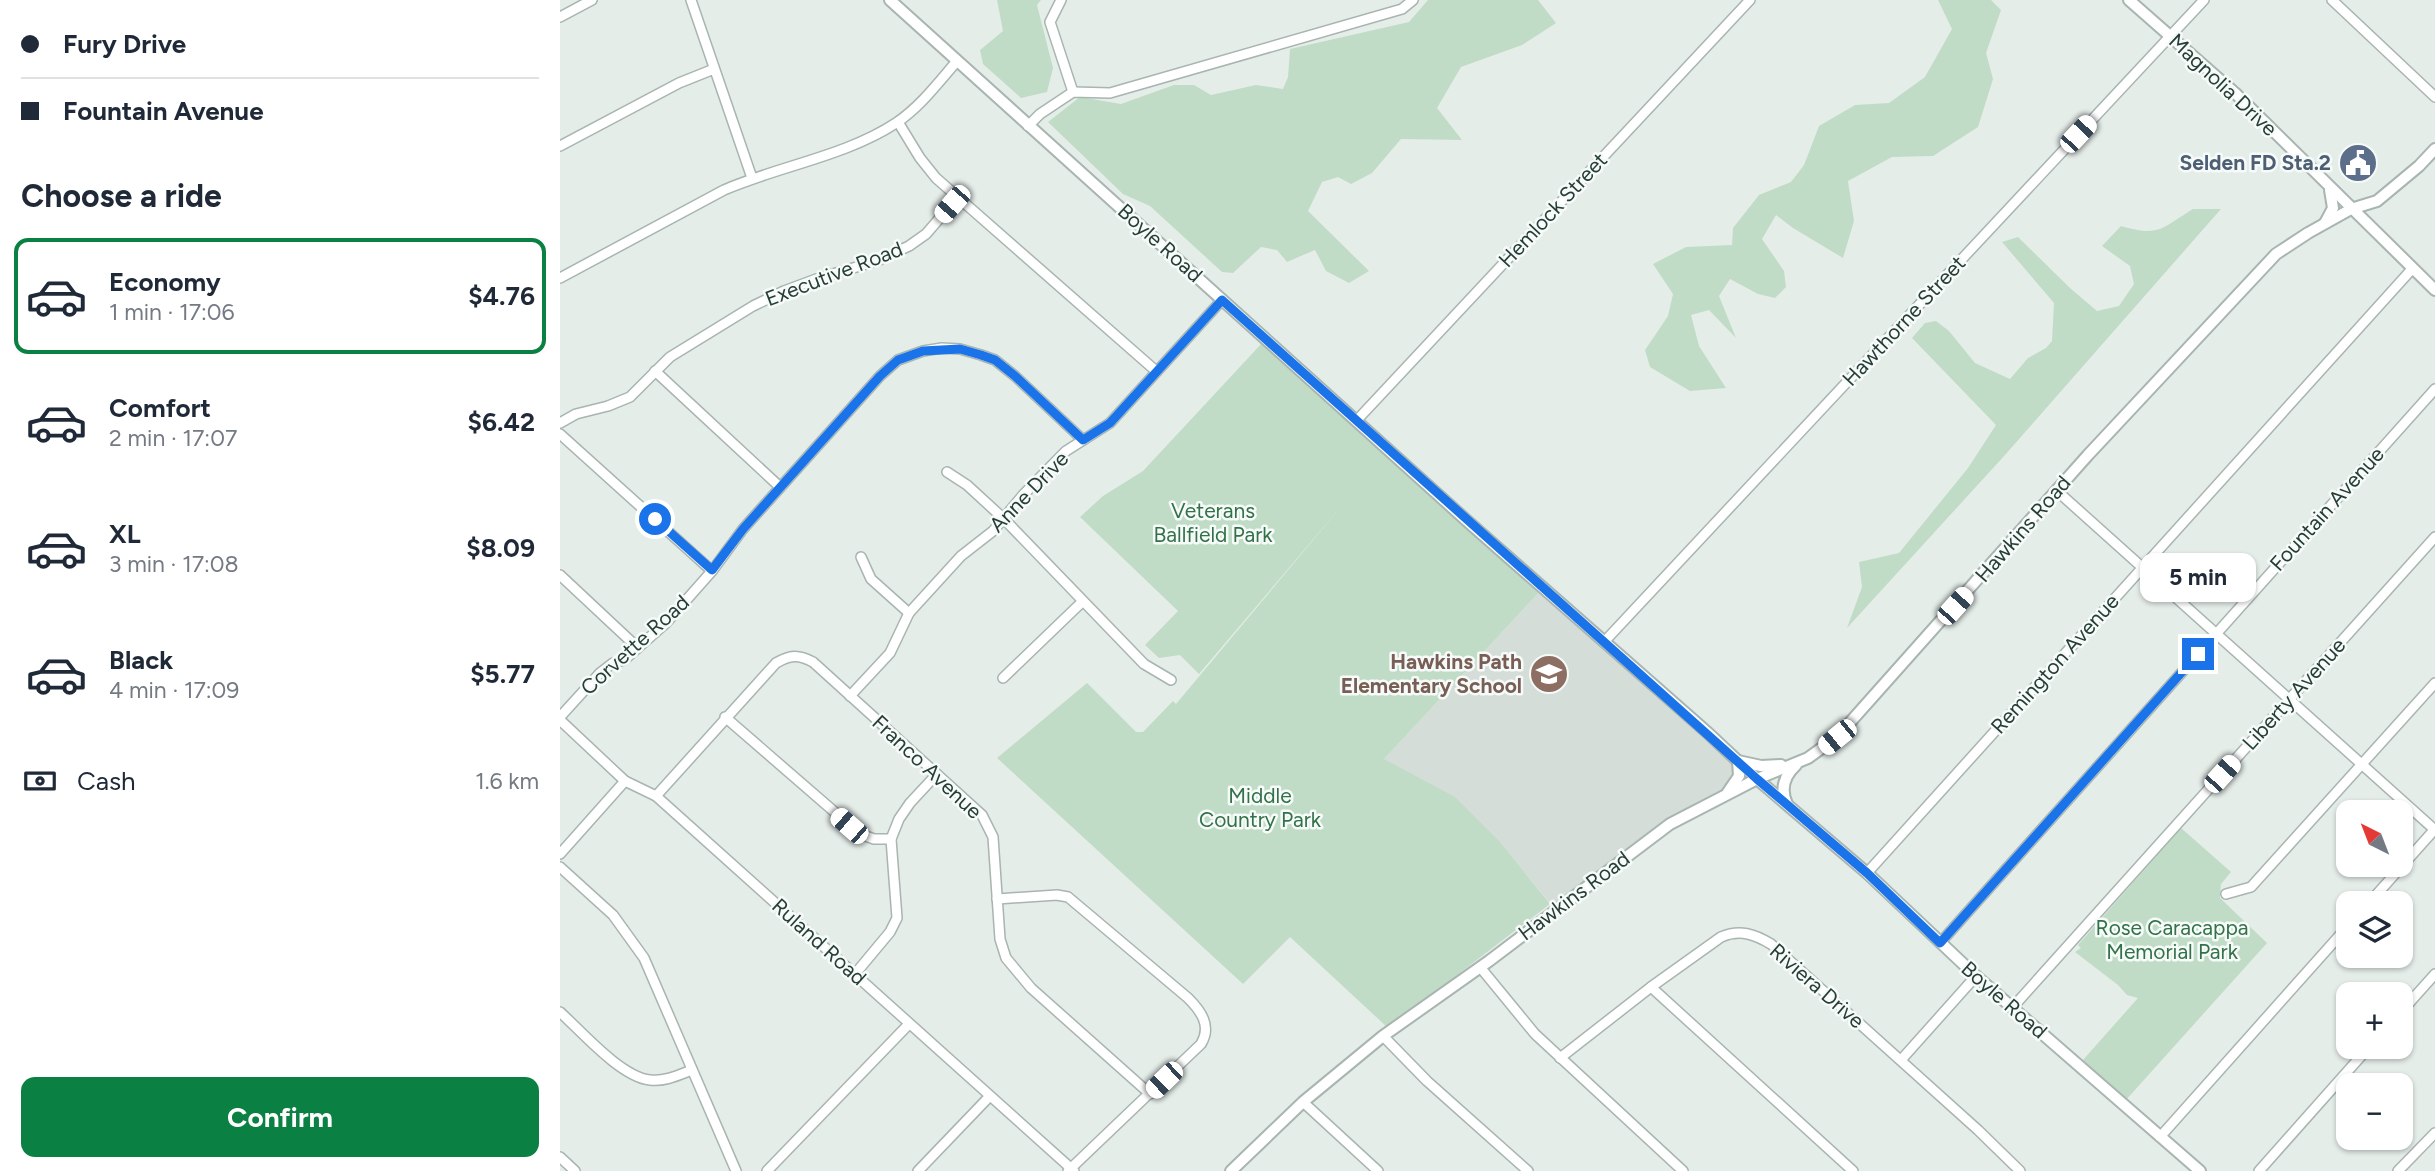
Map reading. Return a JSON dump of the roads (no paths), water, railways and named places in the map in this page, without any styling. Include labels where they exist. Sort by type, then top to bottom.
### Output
[{"type":"street","points":[[560,17],[592,0]]},
{"type":"street","points":[[691,0],[752,178]]},
{"type":"street","name":"Boyle Road","points":[[890,0],[1757,779],[1867,873],[1976,976],[2195,1169]]},
{"type":"street","points":[[1061,0],[1050,22],[1073,92]]},
{"type":"street","points":[[1028,126],[1040,114],[1073,92],[1119,91],[1402,9],[1413,0]]},
{"type":"street","name":"Hemlock Street","points":[[1357,420],[1750,0]]},
{"type":"street","name":"Magnolia Drive","points":[[2129,0],[2236,94],[2435,290]]},
{"type":"street","name":"Hawthorne Street","points":[[1604,642],[2204,0]]},
{"type":"street","points":[[2332,0],[2435,97]]},
{"type":"street","points":[[560,278],[723,190],[872,138],[920,104],[957,61]]},
{"type":"street","points":[[560,146],[680,83],[714,69]]},
{"type":"street","points":[[898,122],[936,178],[1156,371]]},
{"type":"street","name":"Hawkins Road","points":[[1231,1171],[1303,1102],[1383,1036],[1480,967],[1670,824],[1757,779],[1798,763],[1837,737],[2056,490],[2276,254],[2351,209],[2377,201],[2435,149]]},
{"type":"street","points":[[2324,225],[2333,208],[2329,187]]},
{"type":"street","name":"Executive Road","points":[[560,423],[576,414],[630,397],[670,357],[753,306],[785,290],[877,261],[909,246],[926,234],[958,197]]},
{"type":"street","name":"Remington Avenue","points":[[1867,873],[2412,269]]},
{"type":"street","name":"Anne Drive","points":[[850,696],[890,653],[909,613],[961,556],[993,531],[1057,459],[1110,423],[1222,300]]},
{"type":"street","name":"Corvette Road","points":[[560,719],[600,673],[638,648],[666,623],[780,487],[880,376],[898,360],[923,351],[960,349],[995,360],[1083,440]]},
{"type":"street","points":[[655,372],[780,487]]},
{"type":"street","name":"Fountain Avenue","points":[[1940,943],[2435,389]]},
{"type":"street","points":[[560,434],[712,570]]},
{"type":"street","points":[[947,472],[967,485],[1004,519],[1144,664],[1171,680]]},
{"type":"street","points":[[2056,490],[2435,830],[2380,891]]},
{"type":"street","name":"Liberty Avenue","points":[[2013,1007],[2435,537]]},
{"type":"street","points":[[861,557],[871,579],[909,613]]},
{"type":"street","points":[[560,575],[638,648]]},
{"type":"street","points":[[1003,678],[1082,602]]},
{"type":"street","name":"Franco Avenue","points":[[656,796],[776,663],[787,656],[799,655],[813,662],[982,815],[993,837],[997,898],[1006,957],[1020,978],[1150,1094]]},
{"type":"street","points":[[2226,894],[2251,887],[2435,682]]},
{"type":"street","points":[[726,717],[860,834],[874,839],[891,839]]},
{"type":"street","name":"Ruland Road","points":[[560,719],[625,781],[656,796],[1071,1170]]},
{"type":"street","points":[[1724,796],[1738,778],[1738,761],[1761,766],[1798,763]]},
{"type":"street","points":[[1788,806],[1783,789],[1785,779],[1798,763]]},
{"type":"street","points":[[855,974],[890,932],[897,918],[891,839],[899,819],[910,803],[936,775]]},
{"type":"street","points":[[560,854],[625,781]]},
{"type":"street","points":[[560,867],[613,915],[644,958],[736,1171]]},
{"type":"street","points":[[997,898],[1057,895],[1068,897],[1198,1008],[1205,1020],[1205,1037],[1201,1044],[1071,1170]]},
{"type":"street","name":"Riviera Drive","points":[[1560,1058],[1721,937],[1730,933],[1750,933],[1771,944],[1902,1060],[2020,1171]]},
{"type":"street","points":[[2160,1136],[2336,939]]},
{"type":"street","points":[[1480,967],[1535,1034],[1683,1171]]},
{"type":"street","points":[[2413,999],[2435,974]]},
{"type":"street","points":[[1902,1060],[1976,976]]},
{"type":"street","points":[[1651,987],[1853,1171]]},
{"type":"street","points":[[560,1012],[612,1059],[638,1078],[653,1081],[692,1070]]},
{"type":"street","points":[[767,1171],[909,1024]]},
{"type":"street","points":[[1383,1036],[1427,1081],[1528,1171]]},
{"type":"street","points":[[2259,1171],[2358,1059]]},
{"type":"street","points":[[918,1171],[989,1097]]},
{"type":"street","points":[[1303,1102],[1378,1171]]},
{"type":"street","points":[[2398,1171],[2435,1133]]},
{"type":"street","points":[[560,1157],[575,1171]]},
{"type":"place","name":"Selden FD Sta.2","points":[[2358,163]]},
{"type":"place","name":"Hawkins Path Elementary School","points":[[1549,674]]},
{"type":"park label","name":"Veterans Ballfield Park","points":[[1213,523]]},
{"type":"park label","name":"Middle Country Park","points":[[1260,808]]},
{"type":"park label","name":"Rose Caracappa Memorial Park","points":[[2172,940]]}]
